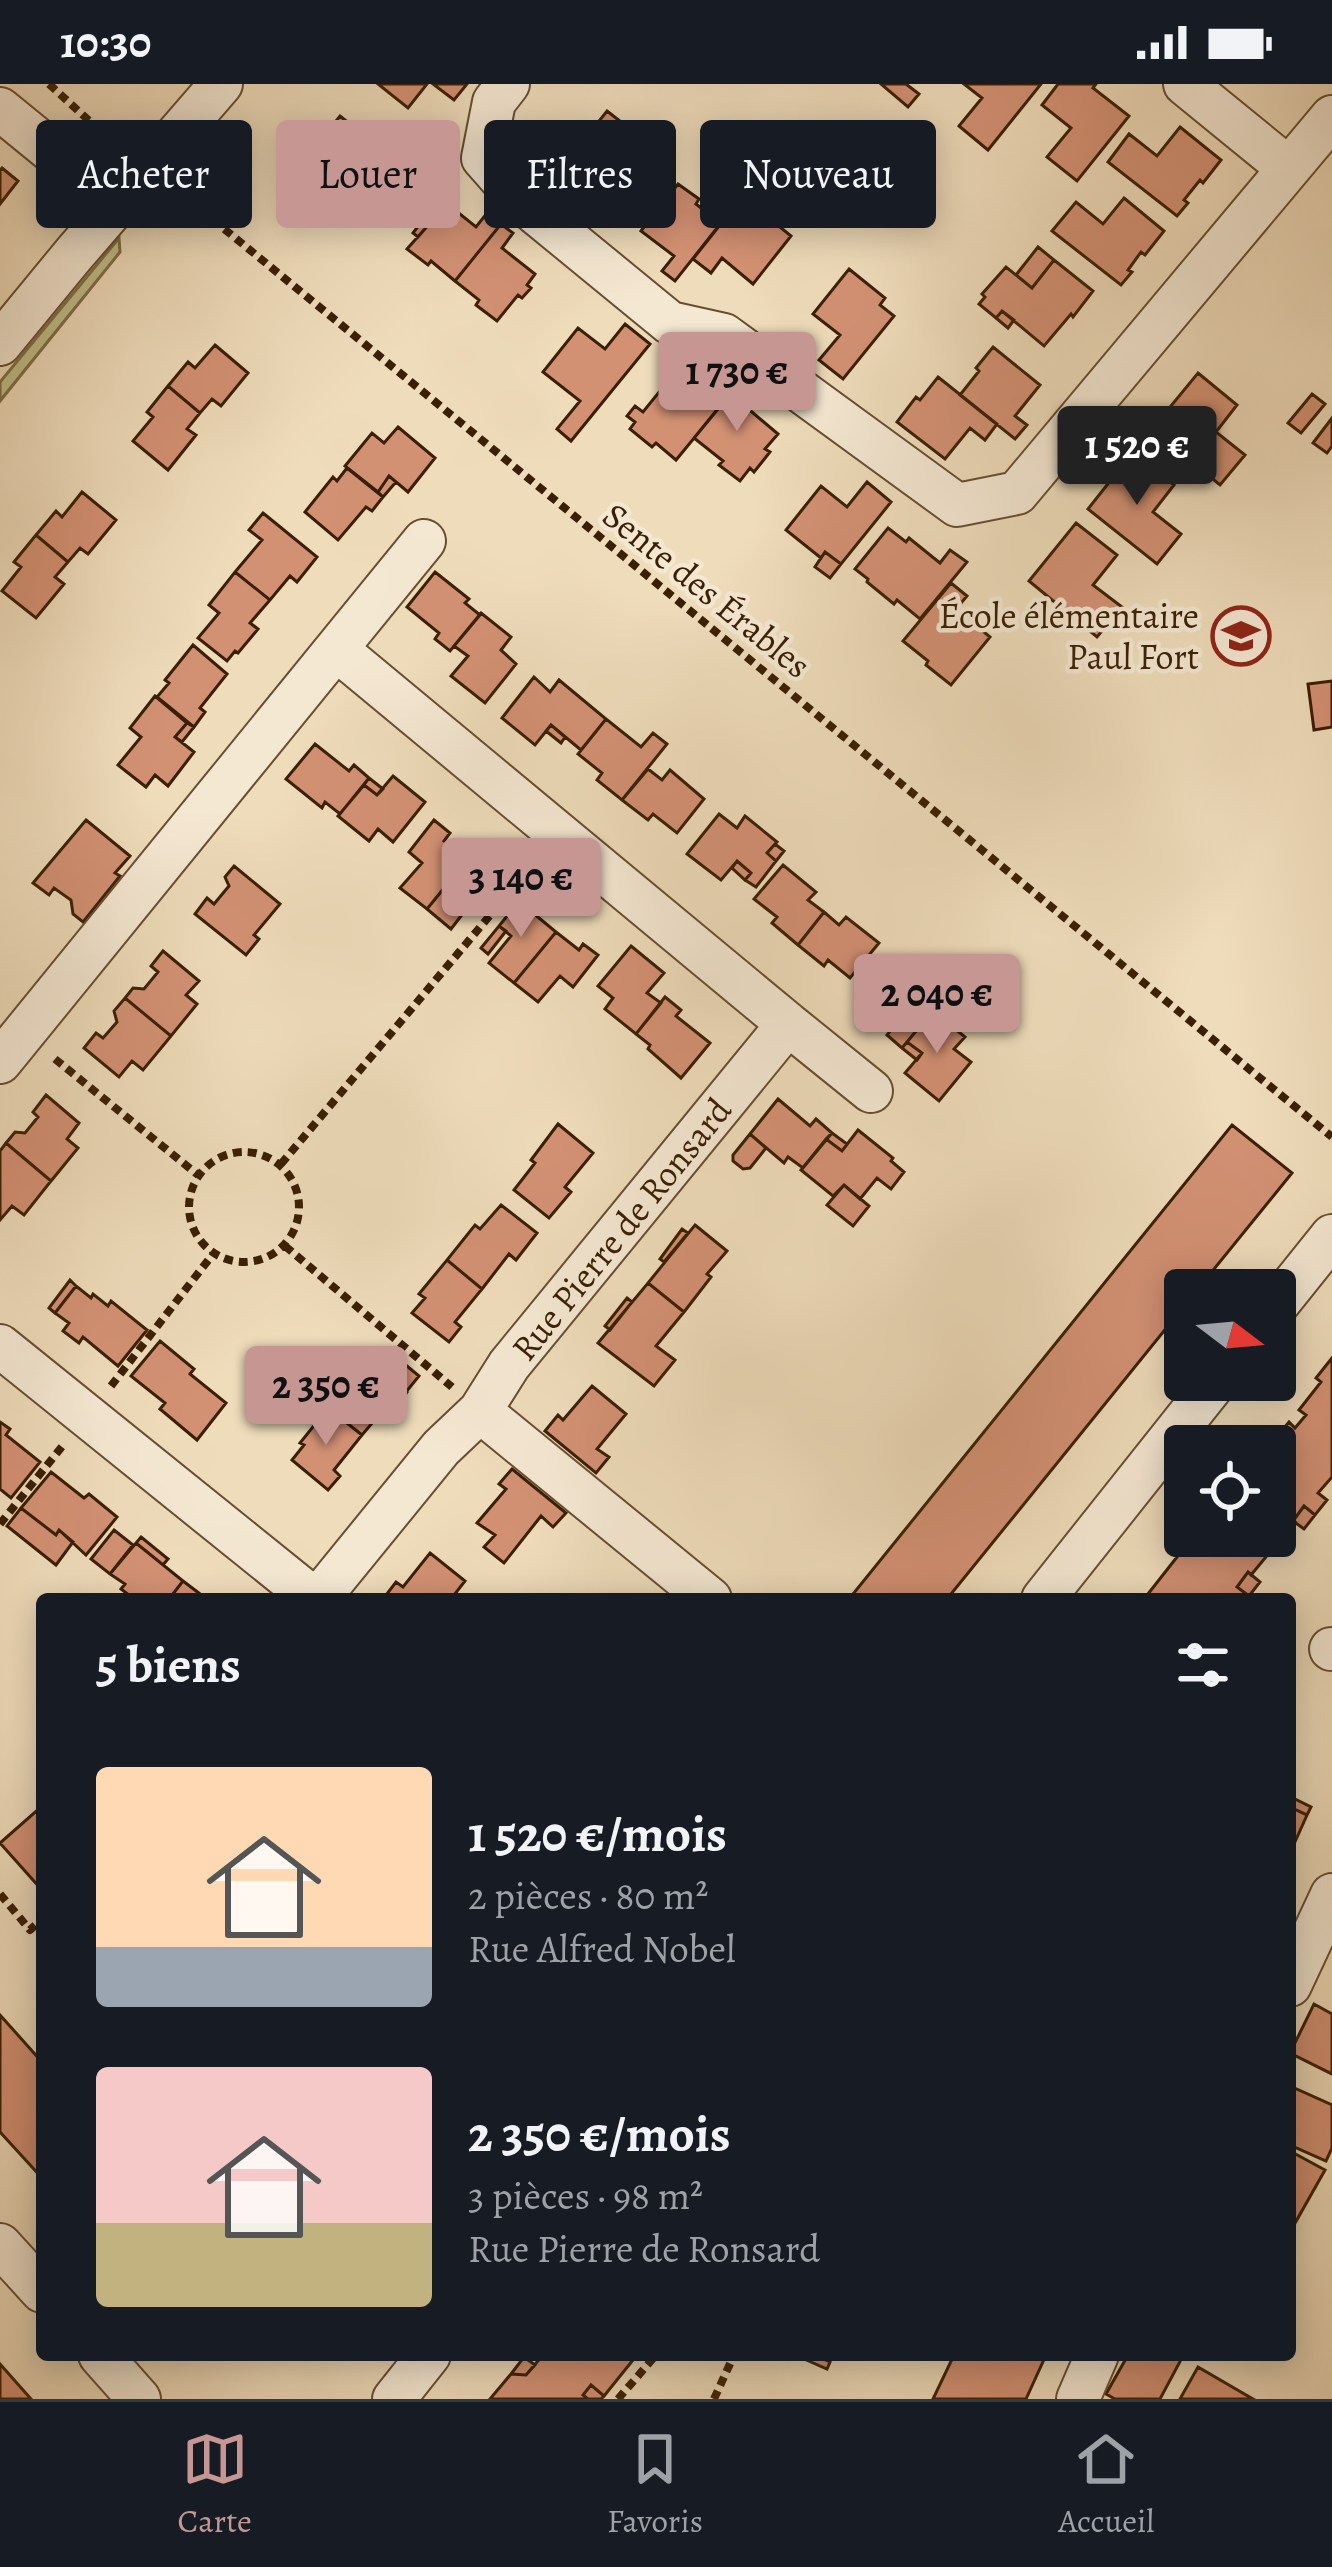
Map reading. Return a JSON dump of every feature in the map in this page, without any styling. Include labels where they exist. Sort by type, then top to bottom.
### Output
[{"type":"street","points":[[190,120],[221,84]]},
{"type":"street","points":[[508,84],[494,102],[484,158],[520,200],[670,323],[724,335],[957,505],[1017,493],[1332,117]]},
{"type":"street","points":[[1185,84],[1288,168]]},
{"type":"street","points":[[0,109],[36,138]]},
{"type":"street","points":[[0,344],[98,228]]},
{"type":"street","points":[[12,1048],[424,541]]},
{"type":"street","points":[[336,649],[871,1091]]},
{"type":"street","name":"Rue Pierre de Ronsard","points":[[321,1593],[441,1448],[480,1412],[509,1364],[788,1024]]},
{"type":"street","points":[[1296,1281],[1332,1236]]},
{"type":"street","points":[[0,1346],[308,1593]]},
{"type":"street","points":[[1048,1593],[1200,1401]]},
{"type":"street","points":[[480,1412],[703,1593]]},
{"type":"street","points":[[1296,1973],[1332,1895]]},
{"type":"street","points":[[0,2245],[36,2284]]},
{"type":"street","points":[[105,2361],[139,2399]]},
{"type":"street","points":[[394,2399],[424,2361]]},
{"type":"street","points":[[1078,2399],[1094,2361]]},
{"type":"path","name":"Sente des Érables","points":[[49,84],[88,120]]},
{"type":"path","name":"Sente des Érables","points":[[223,228],[1332,1137]]},
{"type":"path","points":[[281,1164],[560,833]]},
{"type":"path","points":[[12,1048],[198,1175]]},
{"type":"path","points":[[237,1151],[260,1153],[281,1164],[301,1204],[297,1227],[285,1246],[270,1258],[251,1263],[231,1262],[213,1254],[198,1238],[190,1218],[190,1196],[198,1175],[215,1159],[237,1151]]},
{"type":"path","points":[[285,1246],[480,1412]]},
{"type":"path","points":[[0,1523],[213,1254]]},
{"type":"path","points":[[0,1894],[30,1930],[36,1924]]},
{"type":"path","points":[[618,2399],[651,2361]]},
{"type":"path","points":[[714,2399],[731,2361]]},
{"type":"shaded area","points":[[119,238],[120,252],[0,401],[0,382]]},
{"type":"building","points":[[378,84],[427,84],[408,108]]},
{"type":"building","points":[[433,84],[467,84],[454,100]]},
{"type":"building","points":[[881,84],[906,84],[919,94],[908,107]]},
{"type":"building","points":[[964,84],[1041,84],[988,150],[959,126],[982,98]]},
{"type":"building","points":[[1058,84],[1096,84],[1093,88],[1129,116],[1077,181],[1047,157],[1071,128],[1042,105]]},
{"type":"building","points":[[1180,127],[1221,160],[1184,200],[1188,203],[1177,216],[1108,162],[1129,134],[1157,156]]},
{"type":"building","points":[[0,170],[18,181],[0,204]]},
{"type":"building","points":[[676,187],[699,199],[700,228],[717,228],[675,281],[662,271],[674,256],[641,231],[676,228]]},
{"type":"building","points":[[1124,198],[1164,231],[1145,255],[1141,252],[1121,285],[1052,231],[1076,202],[1103,224]]},
{"type":"building","points":[[460,214],[476,227],[484,217],[484,228],[498,228],[455,281],[407,249],[426,228],[460,228]]},
{"type":"building","points":[[498,228],[513,233],[502,248],[535,274],[527,285],[531,288],[522,298],[518,295],[497,321],[455,281]]},
{"type":"building","points":[[718,228],[781,228],[791,236],[753,284],[722,258],[711,273],[693,259]]},
{"type":"building","points":[[1038,247],[1054,260],[1032,288],[1016,275]]},
{"type":"building","points":[[1054,260],[1093,291],[1044,346],[1002,311],[996,318],[979,304],[1006,267],[1032,288]]},
{"type":"building","points":[[849,269],[885,298],[880,305],[894,316],[843,379],[819,360],[840,335],[813,314]]},
{"type":"building","points":[[1002,311],[1014,320],[1008,328],[996,318]]},
{"type":"building","points":[[625,324],[650,344],[571,441],[557,429],[580,401],[543,372],[578,328],[605,349]]},
{"type":"building","points":[[215,345],[248,373],[221,406],[212,399],[200,413],[168,386],[188,362],[195,368]]},
{"type":"building","points":[[993,347],[1040,385],[1015,416],[1027,425],[1015,439],[960,395]]},
{"type":"building","points":[[1198,373],[1237,405],[1216,432],[1245,455],[1220,485],[1152,429]]},
{"type":"building","points":[[938,377],[997,424],[985,440],[970,428],[945,459],[897,422]]},
{"type":"building","points":[[741,380],[757,393],[746,407],[778,434],[754,472],[750,468],[740,481],[694,438]]},
{"type":"building","points":[[668,381],[697,405],[708,391],[723,403],[676,460],[630,429],[635,422],[627,416],[635,406],[643,412]]},
{"type":"building","points":[[168,386],[200,413],[187,429],[196,435],[168,470],[133,441],[153,417],[147,412]]},
{"type":"building","points":[[1312,394],[1325,404],[1301,433],[1288,423]]},
{"type":"building","points":[[1332,418],[1332,446],[1327,453],[1313,443]]},
{"type":"building","points":[[398,427],[435,458],[408,492],[389,476],[378,492],[345,466],[372,433],[384,443]]},
{"type":"building","points":[[1133,452],[1174,485],[1153,512],[1181,534],[1157,564],[1088,509]]},
{"type":"building","points":[[347,468],[383,497],[372,511],[366,507],[338,540],[305,512],[333,477],[337,481]]},
{"type":"building","points":[[389,476],[396,482],[383,497],[378,492]]},
{"type":"building","points":[[867,482],[891,502],[841,564],[825,552],[821,558],[786,530],[821,486],[847,507]]},
{"type":"building","points":[[82,492],[116,520],[88,554],[80,548],[68,562],[36,535],[56,511],[62,517]]},
{"type":"building","points":[[263,513],[317,557],[297,582],[290,576],[270,600],[235,572],[262,540],[249,530]]},
{"type":"building","points":[[1076,523],[1117,555],[1093,585],[1122,607],[1097,637],[1029,581]]},
{"type":"building","points":[[888,528],[940,563],[950,550],[967,562],[920,619],[897,600],[894,604],[855,569]]},
{"type":"building","points":[[36,535],[68,562],[55,577],[64,584],[36,618],[2,591],[21,567],[14,562]]},
{"type":"building","points":[[825,552],[841,564],[830,578],[815,567]]},
{"type":"building","points":[[235,572],[270,600],[250,623],[258,629],[227,661],[198,638],[219,613],[209,605]]},
{"type":"building","points":[[435,572],[469,599],[465,603],[480,615],[450,651],[435,639],[439,633],[407,607]]},
{"type":"building","points":[[951,583],[967,596],[956,609],[990,637],[951,685],[903,641]]},
{"type":"building","points":[[481,613],[511,637],[501,650],[516,664],[485,703],[451,676],[468,656],[454,646]]},
{"type":"building","points":[[193,645],[227,674],[200,708],[205,712],[194,727],[157,697]]},
{"type":"building","points":[[534,677],[550,692],[559,680],[606,719],[581,750],[551,725],[535,745],[502,718]]},
{"type":"building","points":[[1332,681],[1332,727],[1314,730],[1308,684]]},
{"type":"building","points":[[155,696],[187,723],[175,737],[194,752],[168,786],[155,775],[146,787],[118,765],[141,737],[130,728]]},
{"type":"building","points":[[606,719],[641,747],[653,733],[667,744],[622,800],[597,780],[602,773],[578,754]]},
{"type":"building","points":[[187,723],[194,727],[182,742],[175,737]]},
{"type":"building","points":[[551,725],[565,737],[561,743],[546,731]]},
{"type":"building","points":[[315,744],[349,771],[354,765],[369,778],[340,814],[325,802],[322,808],[286,779]]},
{"type":"building","points":[[648,769],[662,780],[670,770],[704,799],[677,833],[653,814],[648,820],[622,800]]},
{"type":"building","points":[[393,776],[425,802],[393,842],[378,829],[369,841],[338,816],[364,785],[377,795]]},
{"type":"building","points":[[369,778],[383,789],[377,795],[364,785]]},
{"type":"building","points":[[719,814],[737,828],[745,816],[777,842],[767,853],[776,861],[756,887],[745,880],[751,873],[737,861],[721,880],[687,854]]},
{"type":"building","points":[[86,820],[130,856],[83,922],[73,914],[71,900],[54,888],[49,895],[33,883]]},
{"type":"building","points":[[434,820],[450,833],[444,841],[467,860],[427,909],[400,888],[422,863],[409,852]]},
{"type":"building","points":[[775,844],[784,851],[776,861],[767,853]]},
{"type":"building","points":[[467,860],[489,878],[495,872],[511,885],[486,915],[471,903],[451,929],[427,909]]},
{"type":"building","points":[[737,861],[751,873],[745,880],[732,868]]},
{"type":"building","points":[[783,865],[816,892],[808,900],[824,912],[798,945],[772,923],[777,917],[754,899]]},
{"type":"building","points":[[234,866],[280,904],[254,935],[259,939],[246,955],[195,914],[207,898],[214,904],[229,886],[225,877]]},
{"type":"building","points":[[524,895],[538,907],[533,913],[556,932],[514,983],[489,963],[511,936],[499,926]]},
{"type":"building","points":[[824,912],[839,925],[846,917],[879,943],[850,978],[828,960],[824,966],[798,945]]},
{"type":"building","points":[[499,926],[506,931],[488,954],[481,948]]},
{"type":"building","points":[[556,932],[579,950],[583,944],[598,955],[573,987],[560,976],[538,1002],[514,983]]},
{"type":"building","points":[[631,946],[664,973],[647,993],[661,1003],[636,1034],[605,1009],[613,998],[598,986]]},
{"type":"building","points":[[163,951],[199,981],[186,995],[197,1004],[171,1036],[125,998],[133,988],[144,989],[158,972],[151,966]]},
{"type":"building","points":[[887,968],[920,996],[916,1001],[931,1013],[902,1048],[887,1035],[891,1030],[859,1004]]},
{"type":"building","points":[[665,997],[681,1010],[676,1016],[710,1043],[681,1078],[636,1034]]},
{"type":"building","points":[[125,998],[171,1036],[143,1070],[132,1061],[119,1077],[84,1048],[96,1033],[103,1038],[117,1022],[114,1011]]},
{"type":"building","points":[[933,1011],[965,1037],[954,1049],[971,1062],[939,1101],[905,1073],[922,1053],[907,1042]]},
{"type":"building","points":[[907,1042],[922,1053],[917,1060],[902,1048]]},
{"type":"building","points":[[46,1095],[79,1123],[67,1139],[78,1148],[51,1181],[6,1143],[15,1132],[25,1133],[38,1117],[33,1112]]},
{"type":"building","points":[[778,1099],[810,1126],[816,1119],[832,1133],[803,1168],[788,1157],[784,1163],[750,1134]]},
{"type":"building","points":[[558,1124],[593,1153],[565,1187],[571,1192],[549,1218],[514,1190]]},
{"type":"building","points":[[1232,1125],[1292,1173],[1214,1269],[1164,1269],[1164,1331],[952,1593],[854,1593]]},
{"type":"building","points":[[858,1130],[904,1172],[891,1189],[877,1178],[860,1199],[844,1185],[833,1196],[801,1170],[826,1139],[842,1151]]},
{"type":"building","points":[[832,1133],[847,1144],[842,1151],[826,1139]]},
{"type":"building","points":[[750,1134],[766,1148],[750,1168],[743,1169],[733,1155]]},
{"type":"building","points":[[6,1143],[51,1181],[24,1215],[12,1206],[0,1220],[0,1151]]},
{"type":"building","points":[[844,1185],[869,1206],[853,1226],[827,1205]]},
{"type":"building","points":[[501,1205],[537,1233],[516,1260],[509,1254],[482,1289],[447,1260],[475,1225],[480,1229]]},
{"type":"building","points":[[695,1225],[727,1251],[684,1312],[648,1283]]},
{"type":"building","points":[[682,1229],[688,1233],[664,1262],[660,1259]]},
{"type":"building","points":[[447,1260],[482,1289],[455,1322],[461,1327],[449,1342],[412,1313],[425,1298],[419,1294]]},
{"type":"building","points":[[70,1280],[76,1286],[55,1313],[49,1308]]},
{"type":"building","points":[[648,1283],[684,1312],[656,1346],[675,1360],[654,1386],[598,1343]]},
{"type":"building","points":[[76,1286],[108,1306],[111,1301],[147,1330],[118,1366],[83,1337],[79,1343],[63,1331],[69,1323],[55,1313]]},
{"type":"building","points":[[627,1298],[632,1302],[610,1330],[605,1326]]},
{"type":"building","points":[[160,1341],[226,1403],[197,1440],[160,1409],[165,1403],[131,1376]]},
{"type":"building","points":[[384,1348],[396,1357],[381,1373],[407,1392],[396,1407],[390,1402],[362,1435],[328,1408],[354,1374],[346,1367],[357,1353],[370,1363]]},
{"type":"building","points":[[396,1357],[419,1376],[406,1392],[381,1373]]},
{"type":"building","points":[[1332,1358],[1332,1477],[1318,1493],[1327,1500],[1315,1515],[1304,1506],[1296,1517],[1296,1427],[1306,1415],[1299,1410],[1321,1382],[1316,1378]]},
{"type":"building","points":[[592,1386],[626,1414],[597,1449],[609,1457],[596,1473],[545,1431],[558,1415],[563,1420]]},
{"type":"building","points":[[328,1408],[362,1435],[334,1470],[340,1476],[328,1490],[292,1460]]},
{"type":"building","points":[[0,1422],[10,1429],[6,1435],[40,1462],[11,1498],[0,1489]]},
{"type":"building","points":[[512,1469],[566,1513],[553,1527],[541,1516],[504,1563],[484,1547],[495,1535],[477,1523],[506,1489],[499,1484]]},
{"type":"building","points":[[51,1472],[117,1517],[86,1555],[59,1530],[56,1535],[21,1508]]},
{"type":"building","points":[[1304,1506],[1315,1515],[1304,1529],[1296,1517]]},
{"type":"building","points":[[21,1508],[73,1542],[56,1565],[7,1526]]},
{"type":"building","points":[[114,1530],[133,1545],[110,1574],[91,1559]]},
{"type":"building","points":[[141,1537],[168,1559],[163,1565],[136,1543]]},
{"type":"building","points":[[136,1543],[183,1581],[174,1593],[126,1593],[121,1589],[125,1584],[110,1574]]},
{"type":"building","points":[[430,1553],[465,1581],[456,1593],[388,1593],[396,1582],[403,1587]]},
{"type":"building","points":[[1177,1557],[1266,1557],[1237,1587],[1245,1593],[1149,1593]]},
{"type":"building","points":[[1248,1572],[1260,1582],[1251,1593],[1237,1587]]},
{"type":"building","points":[[183,1581],[199,1593],[174,1593]]},
{"type":"building","points":[[1296,1800],[1311,1807],[1307,1815],[1296,1810]]},
{"type":"building","points":[[1296,1810],[1307,1815],[1296,1840]]},
{"type":"building","points":[[36,1811],[36,1883],[0,1843]]},
{"type":"building","points":[[1314,2004],[1332,2014],[1332,2074],[1296,2056],[1296,2041]]},
{"type":"building","points":[[0,2015],[36,2055],[36,2171],[0,2132]]},
{"type":"building","points":[[1296,2089],[1332,2105],[1332,2148],[1326,2161],[1296,2148]]},
{"type":"building","points":[[1296,2154],[1325,2170],[1296,2221]]},
{"type":"building","points":[[521,2361],[535,2365],[526,2375],[511,2374]]},
{"type":"building","points":[[538,2361],[632,2361],[604,2396],[591,2385],[583,2395],[588,2399],[490,2399],[511,2374],[526,2375]]},
{"type":"building","points":[[951,2361],[1043,2361],[1026,2399],[933,2399]]},
{"type":"building","points":[[1125,2361],[1180,2361],[1160,2399],[1115,2399],[1106,2394]]},
{"type":"building","points":[[0,2364],[31,2399],[0,2399]]},
{"type":"building","points":[[1198,2367],[1253,2399],[1180,2399]]},
{"type":"building","points":[[591,2385],[604,2396],[601,2399],[583,2395]]},
{"type":"place","name":"École élémentaire Paul Fort","points":[[1241,636]]}]
